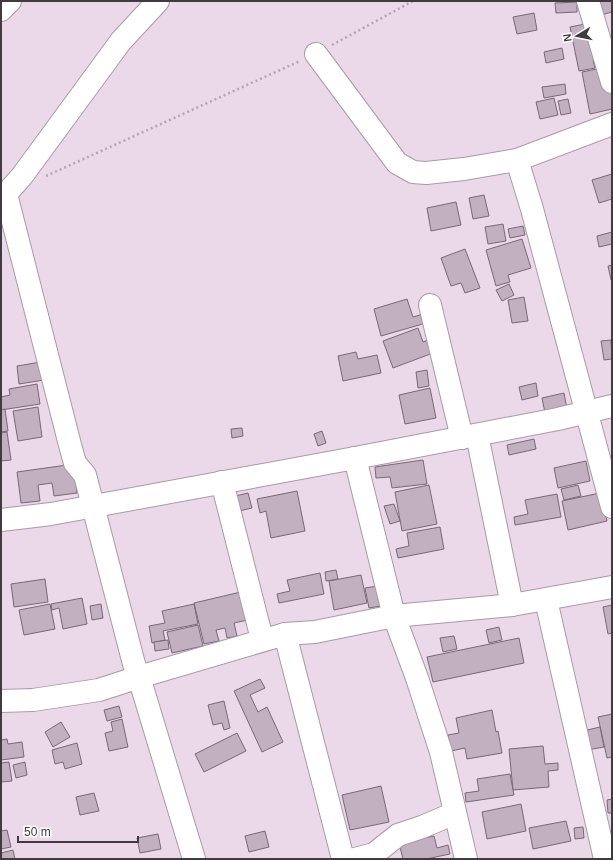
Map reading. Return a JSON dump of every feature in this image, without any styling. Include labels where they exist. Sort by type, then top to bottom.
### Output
[{"type":"street","points":[[1,10],[10,1]]},
{"type":"street","points":[[158,1],[121,41],[22,176],[3,195],[75,463],[85,475],[134,664],[194,859]]},
{"type":"street","points":[[588,1],[612,82]]},
{"type":"street","points":[[316,54],[397,163],[413,172],[426,173],[464,169],[517,160],[612,124]]},
{"type":"street","points":[[517,160],[534,217],[612,507]]},
{"type":"street","points":[[430,305],[469,436],[512,605]]},
{"type":"street","points":[[1,520],[51,514],[355,458],[612,406]]},
{"type":"street","points":[[355,458],[394,616],[417,678],[441,752],[466,859]]},
{"type":"street","points":[[222,482],[262,639]]},
{"type":"street","points":[[1,701],[33,700],[99,690],[262,639],[285,634],[316,632],[394,616],[512,605],[612,587]]},
{"type":"street","points":[[546,600],[605,859]]},
{"type":"street","points":[[285,634],[343,859]]},
{"type":"street","points":[[355,859],[374,854],[398,835],[455,814]]},
{"type":"path","points":[[41,178],[316,54],[413,1]]},
{"type":"building","points":[[593,1],[612,1],[612,12],[597,16]]},
{"type":"building","points":[[577,2],[577,12],[556,13],[555,3]]},
{"type":"building","points":[[534,13],[537,30],[517,34],[513,17]]},
{"type":"building","points":[[595,22],[603,58],[593,60],[595,68],[579,71],[570,27]]},
{"type":"building","points":[[562,48],[564,59],[546,63],[544,52]]},
{"type":"building","points":[[606,67],[612,97],[612,109],[590,114],[582,72]]},
{"type":"building","points":[[565,84],[566,94],[544,98],[542,87]]},
{"type":"building","points":[[554,98],[558,115],[540,119],[536,102]]},
{"type":"building","points":[[568,99],[571,113],[561,115],[558,101]]},
{"type":"building","points":[[612,174],[612,199],[599,203],[592,180]]},
{"type":"building","points":[[484,195],[489,216],[473,219],[469,198]]},
{"type":"building","points":[[456,202],[461,225],[431,231],[427,208]]},
{"type":"building","points":[[503,224],[506,241],[488,244],[485,227]]},
{"type":"building","points":[[523,226],[525,235],[510,238],[508,229]]},
{"type":"building","points":[[612,232],[612,244],[599,247],[597,236]]},
{"type":"building","points":[[522,239],[531,268],[508,275],[510,282],[496,286],[486,250]]},
{"type":"building","points":[[465,249],[480,288],[465,293],[461,283],[451,286],[441,258]]},
{"type":"building","points":[[612,265],[612,280],[611,280],[608,266]]},
{"type":"building","points":[[509,284],[514,295],[502,301],[496,290]]},
{"type":"building","points":[[524,297],[528,321],[512,323],[508,300]]},
{"type":"building","points":[[407,299],[413,317],[423,314],[426,323],[381,336],[374,309]]},
{"type":"building","points":[[418,328],[423,342],[428,340],[433,353],[393,368],[383,341]]},
{"type":"building","points":[[611,340],[612,359],[604,360],[601,341]]},
{"type":"building","points":[[356,352],[358,359],[377,355],[381,373],[343,381],[338,356]]},
{"type":"building","points":[[41,362],[44,380],[19,384],[17,366]]},
{"type":"building","points":[[427,370],[429,386],[418,388],[416,372]]},
{"type":"building","points":[[536,383],[538,396],[522,400],[519,387]]},
{"type":"building","points":[[37,384],[40,404],[1,410],[1,397],[10,395],[9,389]]},
{"type":"building","points":[[430,388],[436,418],[405,424],[399,395]]},
{"type":"building","points":[[564,393],[567,409],[545,413],[542,398]]},
{"type":"building","points":[[38,407],[42,437],[18,441],[13,411]]},
{"type":"building","points":[[5,409],[8,431],[1,432],[1,410]]},
{"type":"building","points":[[242,428],[243,436],[232,438],[231,429]]},
{"type":"building","points":[[322,431],[326,443],[318,446],[314,434]]},
{"type":"building","points":[[7,432],[11,460],[1,461],[1,433]]},
{"type":"building","points":[[534,439],[536,449],[509,455],[507,445]]},
{"type":"building","points":[[423,460],[427,484],[392,488],[390,477],[376,478],[375,467]]},
{"type":"building","points":[[586,461],[590,481],[558,488],[554,468]]},
{"type":"building","points":[[74,464],[77,493],[54,496],[52,483],[38,485],[40,501],[21,503],[17,472]]},
{"type":"building","points":[[429,485],[437,524],[402,531],[395,492]]},
{"type":"building","points":[[578,485],[581,496],[564,500],[561,489]]},
{"type":"building","points":[[297,491],[305,531],[271,538],[266,511],[260,513],[257,499]]},
{"type":"building","points":[[248,493],[252,508],[239,511],[235,496]]},
{"type":"building","points":[[600,493],[607,521],[568,530],[562,501]]},
{"type":"building","points":[[557,494],[561,517],[515,525],[514,517],[528,514],[525,500]]},
{"type":"building","points":[[394,504],[400,521],[390,524],[384,506]]},
{"type":"building","points":[[440,527],[444,549],[398,558],[396,549],[409,546],[407,533]]},
{"type":"building","points":[[336,570],[338,579],[326,581],[325,572]]},
{"type":"building","points":[[320,573],[324,594],[279,603],[277,594],[290,591],[287,580]]},
{"type":"building","points":[[361,575],[367,603],[334,610],[329,581]]},
{"type":"building","points":[[45,579],[48,602],[14,607],[11,584]]},
{"type":"building","points":[[378,586],[381,606],[369,608],[365,588]]},
{"type":"building","points":[[245,591],[252,619],[234,623],[237,636],[227,638],[225,628],[216,630],[219,641],[204,644],[194,603]]},
{"type":"building","points":[[82,598],[87,624],[63,629],[59,608],[52,610],[51,604]]},
{"type":"building","points":[[50,604],[55,629],[24,635],[19,610]]},
{"type":"building","points":[[101,604],[103,618],[92,620],[90,606]]},
{"type":"building","points":[[194,604],[198,624],[163,631],[165,640],[152,643],[149,626],[165,623],[162,611]]},
{"type":"building","points":[[612,605],[612,633],[608,634],[603,607]]},
{"type":"building","points":[[198,625],[203,646],[172,653],[167,632]]},
{"type":"building","points":[[499,627],[502,640],[489,643],[486,630]]},
{"type":"building","points":[[454,636],[457,649],[443,652],[440,638]]},
{"type":"building","points":[[519,638],[524,663],[433,682],[427,657]]},
{"type":"building","points":[[168,640],[169,649],[155,651],[154,642]]},
{"type":"building","points":[[260,679],[265,688],[250,695],[258,712],[267,707],[283,742],[262,752],[234,691]]},
{"type":"building","points":[[224,701],[230,728],[224,730],[222,723],[213,725],[208,705]]},
{"type":"building","points":[[119,706],[122,717],[107,721],[104,710]]},
{"type":"building","points":[[492,710],[502,753],[467,759],[465,748],[451,751],[448,735],[459,733],[456,718]]},
{"type":"building","points":[[612,714],[612,757],[607,758],[598,717]]},
{"type":"building","points":[[122,719],[128,747],[109,751],[105,733],[113,731],[111,722]]},
{"type":"building","points":[[61,722],[70,737],[53,747],[45,732]]},
{"type":"building","points":[[600,727],[604,747],[587,750],[583,731]]},
{"type":"building","points":[[237,733],[246,751],[204,772],[195,754]]},
{"type":"building","points":[[7,739],[8,744],[22,742],[24,757],[1,760],[1,740]]},
{"type":"building","points":[[77,743],[82,764],[65,769],[63,762],[55,764],[52,750]]},
{"type":"building","points":[[543,746],[545,764],[558,763],[558,770],[548,771],[549,787],[513,790],[509,749]]},
{"type":"building","points":[[9,762],[12,781],[1,782],[1,763]]},
{"type":"building","points":[[25,762],[27,775],[16,778],[13,765]]},
{"type":"building","points":[[510,774],[514,795],[466,802],[465,793],[479,791],[477,779]]},
{"type":"building","points":[[381,786],[389,822],[350,830],[342,795]]},
{"type":"building","points":[[94,793],[99,811],[80,815],[76,797]]},
{"type":"building","points":[[612,799],[612,813],[608,813],[607,800]]},
{"type":"building","points":[[521,804],[526,831],[487,839],[482,812]]},
{"type":"building","points":[[566,821],[571,841],[533,849],[529,828]]},
{"type":"building","points":[[583,827],[584,838],[575,839],[574,828]]},
{"type":"building","points":[[7,830],[11,847],[1,849],[1,831]]},
{"type":"building","points":[[265,831],[269,847],[249,852],[245,836]]},
{"type":"building","points":[[158,834],[161,849],[140,853],[137,838]]},
{"type":"building","points":[[434,836],[437,848],[448,845],[450,854],[426,859],[403,859],[399,843]]},
{"type":"building","points":[[13,850],[15,859],[1,859],[1,853]]}]
